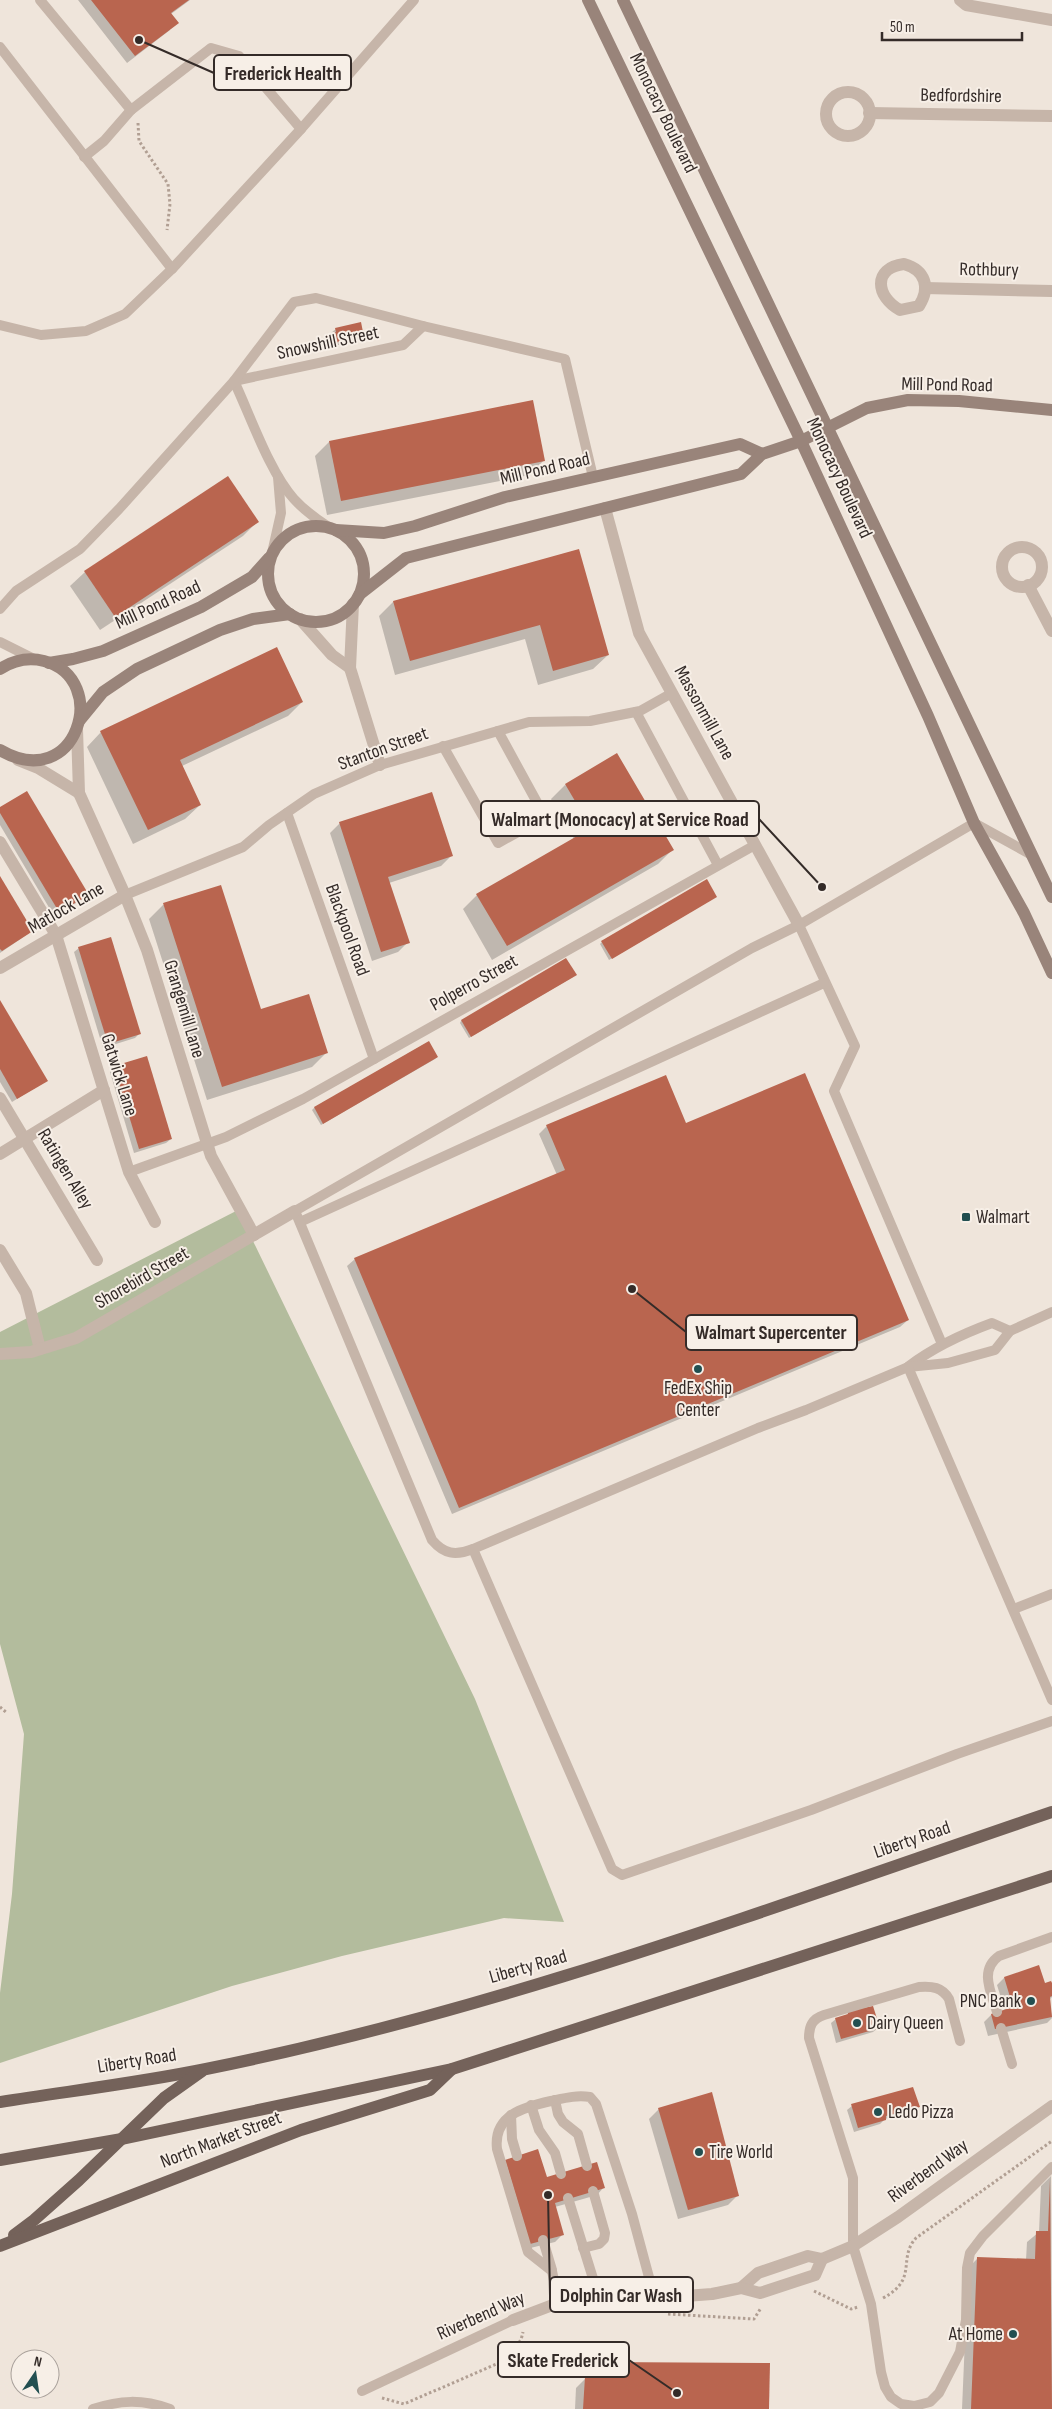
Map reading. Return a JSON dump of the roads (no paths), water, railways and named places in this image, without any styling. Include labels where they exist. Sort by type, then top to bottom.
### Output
[{"type":"main road","name":"Liberty Road","points":[[0,2102],[206,2069],[403,2021],[574,1974],[1052,1812]]},
{"type":"main road","points":[[0,2160],[122,2139],[452,2069],[1052,1876]]},
{"type":"main road","name":"North Market Street","points":[[0,2245],[34,2220],[164,2098],[206,2069]]},
{"type":"main road","name":"North Market Street","points":[[0,2245],[301,2130],[430,2090],[452,2069]]},
{"type":"street","name":"Monocacy Boulevard","points":[[588,0],[801,441],[928,716],[974,823],[1024,914],[1052,973]]},
{"type":"street","name":"Monocacy Boulevard","points":[[623,0],[1052,898]]},
{"type":"street","points":[[960,0],[966,5],[1052,20]]},
{"type":"street","name":"Bedfordshire","points":[[869,113],[1052,116]]},
{"type":"street","name":"Rothbury","points":[[925,288],[1052,291]]},
{"type":"street","name":"Mill Pond Road","points":[[0,762],[15,759],[29,761],[43,759],[56,754],[67,745],[78,724],[103,692],[137,669],[220,630],[253,620],[295,617],[310,622],[326,621],[340,616],[357,599],[406,558],[741,474],[762,454],[801,441],[867,408],[908,400],[959,401],[1052,410]]},
{"type":"street","name":"Mill Pond Road","points":[[0,669],[21,659],[49,662],[73,659],[102,651],[141,636],[201,607],[252,577],[271,555],[283,537],[295,530],[308,526],[384,533],[415,526],[505,497],[740,444],[762,454]]},
{"type":"street","name":"Massonmill Lane","points":[[605,508],[639,633],[799,925]]},
{"type":"street","points":[[332,528],[349,538],[358,550],[363,564],[364,580],[357,599],[350,668],[380,765]]},
{"type":"street","points":[[271,555],[267,574],[269,588],[275,600],[295,617],[332,655],[350,668]]},
{"type":"street","points":[[1028,585],[1052,632]]},
{"type":"street","name":"Mill Pond Road","points":[[49,662],[71,680],[78,692],[81,706],[78,724]]},
{"type":"street","points":[[78,724],[79,793]]},
{"type":"street","name":"Mill Pond Road","points":[[0,750],[15,759]]},
{"type":"street","points":[[15,759],[38,768],[79,793]]},
{"type":"street","name":"Grangemill Lane","points":[[79,793],[125,895],[147,950],[211,1156],[254,1235]]},
{"type":"street","name":"Gatwick Lane","points":[[0,842],[56,935],[129,1172],[156,1222]]},
{"type":"street","name":"Matlock Lane","points":[[0,968],[125,895]]},
{"type":"street","points":[[0,1154],[104,1090]]},
{"type":"street","name":"Ratingen Alley","points":[[0,1098],[98,1260]]},
{"type":"street","name":"Shorebird Street","points":[[0,1354],[31,1352],[76,1338],[254,1235],[298,1216]]},
{"type":"street","points":[[0,1250],[26,1293],[40,1349]]},
{"type":"street","name":"Riverbend Way","points":[[741,2288],[758,2273],[808,2256],[822,2259],[853,2246],[898,2217],[1052,2106]]},
{"type":"street","name":"Riverbend Way","points":[[513,2320],[559,2304],[712,2294],[741,2288],[760,2293],[815,2275],[822,2259]]},
{"type":"lane","points":[[40,0],[131,110]]},
{"type":"lane","points":[[0,325],[41,335],[86,331],[125,314],[172,269],[301,129],[414,0]]},
{"type":"lane","points":[[0,47],[172,269]]},
{"type":"lane","points":[[84,157],[104,140],[131,110],[211,48],[239,56],[301,129]]},
{"type":"lane","points":[[0,609],[16,591],[80,548],[234,381],[294,302],[316,298],[423,326],[564,359],[593,476]]},
{"type":"lane","name":"Snowshill Street","points":[[234,381],[403,345],[423,326]]},
{"type":"lane","points":[[234,381],[278,476],[293,498],[308,513],[332,528]]},
{"type":"lane","points":[[271,555],[281,513],[278,476]]},
{"type":"lane","points":[[0,642],[35,659]]},
{"type":"lane","name":"Stanton Street","points":[[125,895],[243,847],[286,813],[314,794],[380,765],[530,722],[590,721],[636,712],[672,693]]},
{"type":"lane","points":[[636,712],[718,865]]},
{"type":"lane","points":[[443,746],[498,843],[545,817],[498,731]]},
{"type":"lane","name":"Blackpool Road","points":[[286,813],[374,1059]]},
{"type":"lane","points":[[298,1216],[752,948],[799,925],[974,823],[1032,855]]},
{"type":"lane","name":"Polperro Street","points":[[129,1172],[207,1145],[289,1106],[755,845]]},
{"type":"lane","points":[[799,925],[824,983],[856,1046],[834,1091],[942,1344]]},
{"type":"lane","points":[[298,1216],[824,983]]},
{"type":"lane","points":[[298,1216],[432,1540],[440,1549],[450,1553],[460,1554],[473,1549],[758,1428],[908,1367],[931,1349],[992,1323],[1010,1330]]},
{"type":"lane","points":[[908,1367],[948,1363],[995,1350],[1010,1330],[1052,1312]]},
{"type":"lane","points":[[908,1367],[1052,1700]]},
{"type":"lane","points":[[473,1549],[612,1870],[622,1875],[811,1810],[957,1754],[1052,1721]]},
{"type":"lane","points":[[1014,1609],[1052,1594]]},
{"type":"lane","points":[[997,2012],[987,1975],[992,1961],[999,1956],[1052,1937]]},
{"type":"lane","points":[[960,2041],[956,2020],[946,1993],[932,1986],[919,1987],[824,2015],[813,2021],[809,2028],[809,2038],[853,2178],[853,2246],[871,2304],[881,2372],[885,2387],[900,2406],[914,2406],[930,2402],[940,2393],[960,2352],[966,2320],[967,2268],[970,2253],[982,2236],[1052,2167]]},
{"type":"lane","points":[[1001,2028],[1012,2064]]},
{"type":"lane","points":[[552,2271],[528,2252],[497,2149],[496,2138],[503,2123],[516,2111],[531,2105],[578,2095],[590,2097],[596,2104],[632,2214],[650,2281],[651,2299]]},
{"type":"lane","points":[[555,2100],[558,2114],[563,2122],[573,2128],[578,2134],[587,2166]]},
{"type":"lane","points":[[531,2105],[535,2121],[555,2152],[561,2174]]},
{"type":"lane","points":[[511,2115],[512,2139],[517,2156]]},
{"type":"lane","points":[[583,2248],[599,2244],[604,2239],[605,2233],[593,2191]]},
{"type":"lane","points":[[568,2198],[600,2301]]},
{"type":"lane","points":[[543,2240],[559,2304]]},
{"type":"lane","name":"Riverbend Way","points":[[362,2392],[513,2320]]},
{"type":"lane","points":[[93,2409],[115,2402],[133,2400],[170,2409]]},
{"type":"place","name":"Frederick Health","points":[[139,40]]},
{"type":"place","name":"Walmart (Monocacy) at Service Road","points":[[822,887]]},
{"type":"place","name":"Walmart","points":[[966,1217]]},
{"type":"place","name":"Walmart Supercenter","points":[[632,1289]]},
{"type":"place","name":"FedEx Ship Center","points":[[698,1369]]},
{"type":"place","name":"PNC Bank","points":[[1031,2001]]},
{"type":"place","name":"Dairy Queen","points":[[857,2023]]},
{"type":"place","name":"Ledo Pizza","points":[[878,2112]]},
{"type":"place","name":"Tire World","points":[[699,2152]]},
{"type":"place","name":"Dolphin Car Wash","points":[[548,2195]]},
{"type":"place","name":"At Home","points":[[1013,2334]]},
{"type":"place","name":"Skate Frederick","points":[[677,2393]]}]
